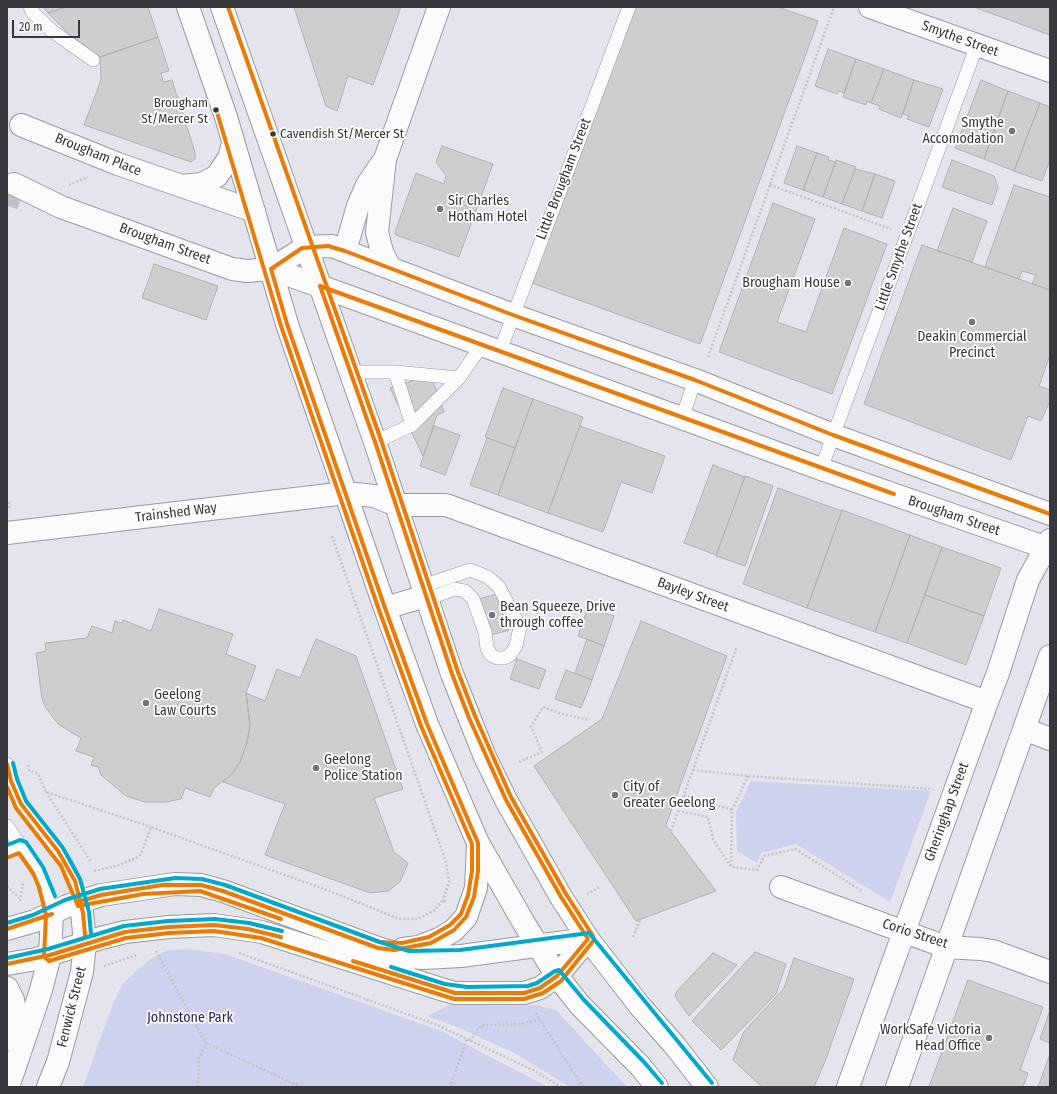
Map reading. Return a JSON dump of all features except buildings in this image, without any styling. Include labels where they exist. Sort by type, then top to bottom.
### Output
[{"type":"street","points":[[188,7],[233,143],[290,331],[385,608],[427,724],[478,842],[557,976],[579,1004],[640,1066],[657,1087]]},
{"type":"street","points":[[222,7],[375,442],[452,674],[485,757],[506,800],[561,897],[588,939],[639,1005],[676,1047],[707,1087]]},
{"type":"street","points":[[389,266],[382,252],[377,232],[385,159],[439,7]]},
{"type":"street","name":"Smythe Street","points":[[870,7],[1050,71]]},
{"type":"street","name":"Brougham Place","points":[[21,125],[174,185],[254,211]]},
{"type":"street","name":"Brougham Place","points":[[174,185],[184,186],[202,184],[213,178],[226,164],[233,143]]},
{"type":"street","points":[[345,250],[355,213],[367,185],[385,159]]},
{"type":"street","name":"Brougham Street","points":[[17,191],[232,269],[247,271],[271,269],[821,469],[1048,545]]},
{"type":"street","name":"Brougham Street","points":[[271,269],[306,247],[332,246],[345,250],[513,315],[695,380],[833,435],[1050,514]]},
{"type":"street","name":"Trainshed Way","points":[[7,533],[346,493],[374,496],[396,506]]},
{"type":"street","name":"Bayley Street","points":[[396,506],[446,506],[986,702]]},
{"type":"street","name":"Gheringhap Street","points":[[848,1087],[905,932],[986,702],[998,673],[1028,580],[1048,545]]},
{"type":"street","points":[[385,608],[426,594]]},
{"type":"street","points":[[897,1087],[1050,656]]},
{"type":"street","points":[[1024,729],[1050,739]]},
{"type":"street","points":[[378,948],[403,949],[431,943],[454,930],[466,917],[476,888],[478,842]]},
{"type":"street","points":[[7,929],[35,921],[81,901],[101,895],[175,884],[201,886],[223,891],[378,948],[408,956],[424,958],[461,956],[588,939]]},
{"type":"street","name":"Corio Street","points":[[781,887],[946,947],[980,948],[1050,972]]},
{"type":"street","name":"Fenwick Street","points":[[48,1087],[58,1062],[82,972],[85,943],[81,901]]},
{"type":"street","points":[[8,1087],[41,990],[50,955],[52,914]]},
{"type":"street","points":[[7,964],[50,955],[101,938],[143,930],[194,925],[231,926],[269,934],[455,993],[524,993],[540,988],[557,976],[588,939]]},
{"type":"street","points":[[7,988],[12,1000],[17,1023],[18,1040],[16,1062]]},
{"type":"lane","points":[[30,7],[33,13],[52,31],[93,60]]},
{"type":"lane","name":"Little Brougham Street","points":[[412,425],[491,348],[513,315],[629,7]]},
{"type":"lane","name":"Little Smythe Street","points":[[821,469],[977,45]]},
{"type":"lane","points":[[350,372],[395,372],[459,378]]},
{"type":"lane","points":[[375,442],[412,425],[395,372]]},
{"type":"lane","points":[[682,418],[695,380]]},
{"type":"lane","points":[[470,570],[488,577],[499,587],[520,628],[516,646],[510,655],[504,658],[497,658],[491,655],[487,648],[484,632],[473,599],[465,591],[454,590],[426,594],[470,570]]},
{"type":"lane","points":[[7,764],[11,781],[21,804],[66,863],[75,881],[81,901]]},
{"type":"lane","points":[[7,826],[41,876],[52,914]]},
{"type":"lane","points":[[7,843],[21,846]]},
{"type":"lane","points":[[7,851],[21,846]]},
{"type":"path","points":[[708,357],[834,7]]},
{"type":"path","points":[[770,185],[907,234]]},
{"type":"path","points":[[46,792],[151,827],[335,893],[399,919],[418,918],[435,910],[443,900],[449,882],[446,862],[332,536]]},
{"type":"path","points":[[671,831],[737,646]]},
{"type":"path","points":[[519,762],[542,752],[531,726],[543,707],[562,714],[590,720]]},
{"type":"path","points":[[27,763],[29,770],[38,774],[46,792],[91,862]]},
{"type":"path","points":[[693,770],[748,776],[933,789]]},
{"type":"path","points":[[731,867],[732,810],[748,776]]},
{"type":"path","points":[[684,795],[732,810]]},
{"type":"path","points":[[678,811],[708,817],[713,839],[731,867]]},
{"type":"path","points":[[94,871],[116,866],[136,858],[141,854],[151,827]]},
{"type":"path","points":[[731,867],[757,870],[764,856],[795,849],[863,891]]},
{"type":"path","points":[[7,886],[20,898],[23,886],[22,878]]},
{"type":"path","points":[[443,900],[466,917]]},
{"type":"path","points":[[633,937],[640,920]]},
{"type":"path","points":[[124,960],[143,953]]},
{"type":"path","points":[[238,953],[437,1024],[533,1070],[561,1087]]},
{"type":"path","points":[[158,956],[206,1043],[301,1087]]},
{"type":"path","points":[[524,993],[583,1087]]},
{"type":"path","points":[[450,1087],[468,1040],[482,1026],[519,1024],[540,1020]]},
{"type":"path","points":[[198,1087],[199,1058],[206,1043]]},
{"type":"green space","points":[[751,781],[931,791],[890,902],[796,844],[761,853],[757,863],[737,851],[736,812]]},
{"type":"green space","name":"Johnstone Park","points":[[187,949],[225,954],[441,1031],[548,1087],[83,1087],[112,1006],[123,983],[149,960],[168,950]]},
{"type":"green space","points":[[461,1002],[493,1006],[537,1005],[556,1010],[627,1087],[570,1087],[516,1054],[457,1027],[427,1016],[453,1003]]},
{"type":"tunnel","points":[[7,194],[21,199]]},
{"type":"transit line","name":"20","points":[[9,857],[19,853],[33,873],[39,887],[46,915],[44,956],[49,961],[126,938],[169,933],[214,931],[261,938],[454,999],[524,999],[543,993],[561,981],[594,940],[511,797],[475,716],[458,672],[381,440],[228,7]]},
{"type":"transit line","name":"20","points":[[216,109],[281,326],[379,610],[421,726],[472,844],[472,871],[468,895],[461,914],[450,925],[429,937],[402,943],[379,942],[355,933]]},
{"type":"transit line","points":[[81,901],[101,895],[162,885],[201,885],[223,891],[378,948],[394,950],[431,943],[454,930],[466,917],[474,897],[478,871],[478,843],[427,724],[385,608],[287,324],[271,269],[302,248],[328,246],[345,251],[513,315],[695,380],[833,435],[1050,514]]},
{"type":"transit line","points":[[320,286],[375,442],[452,674],[469,718],[506,800],[561,897],[588,939],[557,976],[540,988],[524,993],[455,993],[353,961]]},
{"type":"transit line","points":[[320,286],[894,494]]},
{"type":"transit line","points":[[13,763],[17,779],[26,801],[63,848],[80,879],[89,912],[91,934]]},
{"type":"transit line","points":[[7,764],[11,781],[21,804],[58,851],[75,881],[83,913],[85,935]]},
{"type":"transit line","name":"20","points":[[7,787],[16,808],[61,866],[78,906],[143,894],[200,891],[281,919]]},
{"type":"transit line","points":[[7,845],[20,840],[26,842],[43,867],[55,896]]},
{"type":"transit line","points":[[7,923],[33,915],[65,900],[100,889],[175,878],[202,879],[225,885],[380,942],[409,951],[460,950],[589,933],[712,1083]]},
{"type":"transit line","points":[[7,929],[52,914]]},
{"type":"transit line","points":[[7,958],[48,949],[124,926],[168,921],[215,919],[249,923],[282,931]]},
{"type":"transit line","points":[[7,964],[50,955],[125,932],[169,927],[214,925],[248,929],[281,937]]},
{"type":"transit line","points":[[391,967],[445,984],[467,987],[528,986],[537,983],[559,970],[584,1000],[644,1062],[662,1083]]},
{"type":"place","name":"Brougham St/Mercer St","points":[[216,110]]},
{"type":"place","name":"Smythe Accomodation","points":[[1012,131]]},
{"type":"place","name":"Cavendish St/Mercer St","points":[[273,134]]},
{"type":"place","name":"Sir Charles Hotham Hotel","points":[[440,209]]},
{"type":"place","name":"Brougham House","points":[[848,283]]},
{"type":"place","name":"Deakin Commercial Precinct","points":[[972,322]]},
{"type":"place","name":"Bean Squeeze, Drive through coffee","points":[[492,615]]},
{"type":"place","name":"Geelong Law Courts","points":[[146,703]]},
{"type":"place","name":"Geelong Police Station","points":[[316,768]]},
{"type":"place","name":"City of Greater Geelong","points":[[615,795]]},
{"type":"place","name":"WorkSafe Victoria Head Office","points":[[989,1038]]}]
